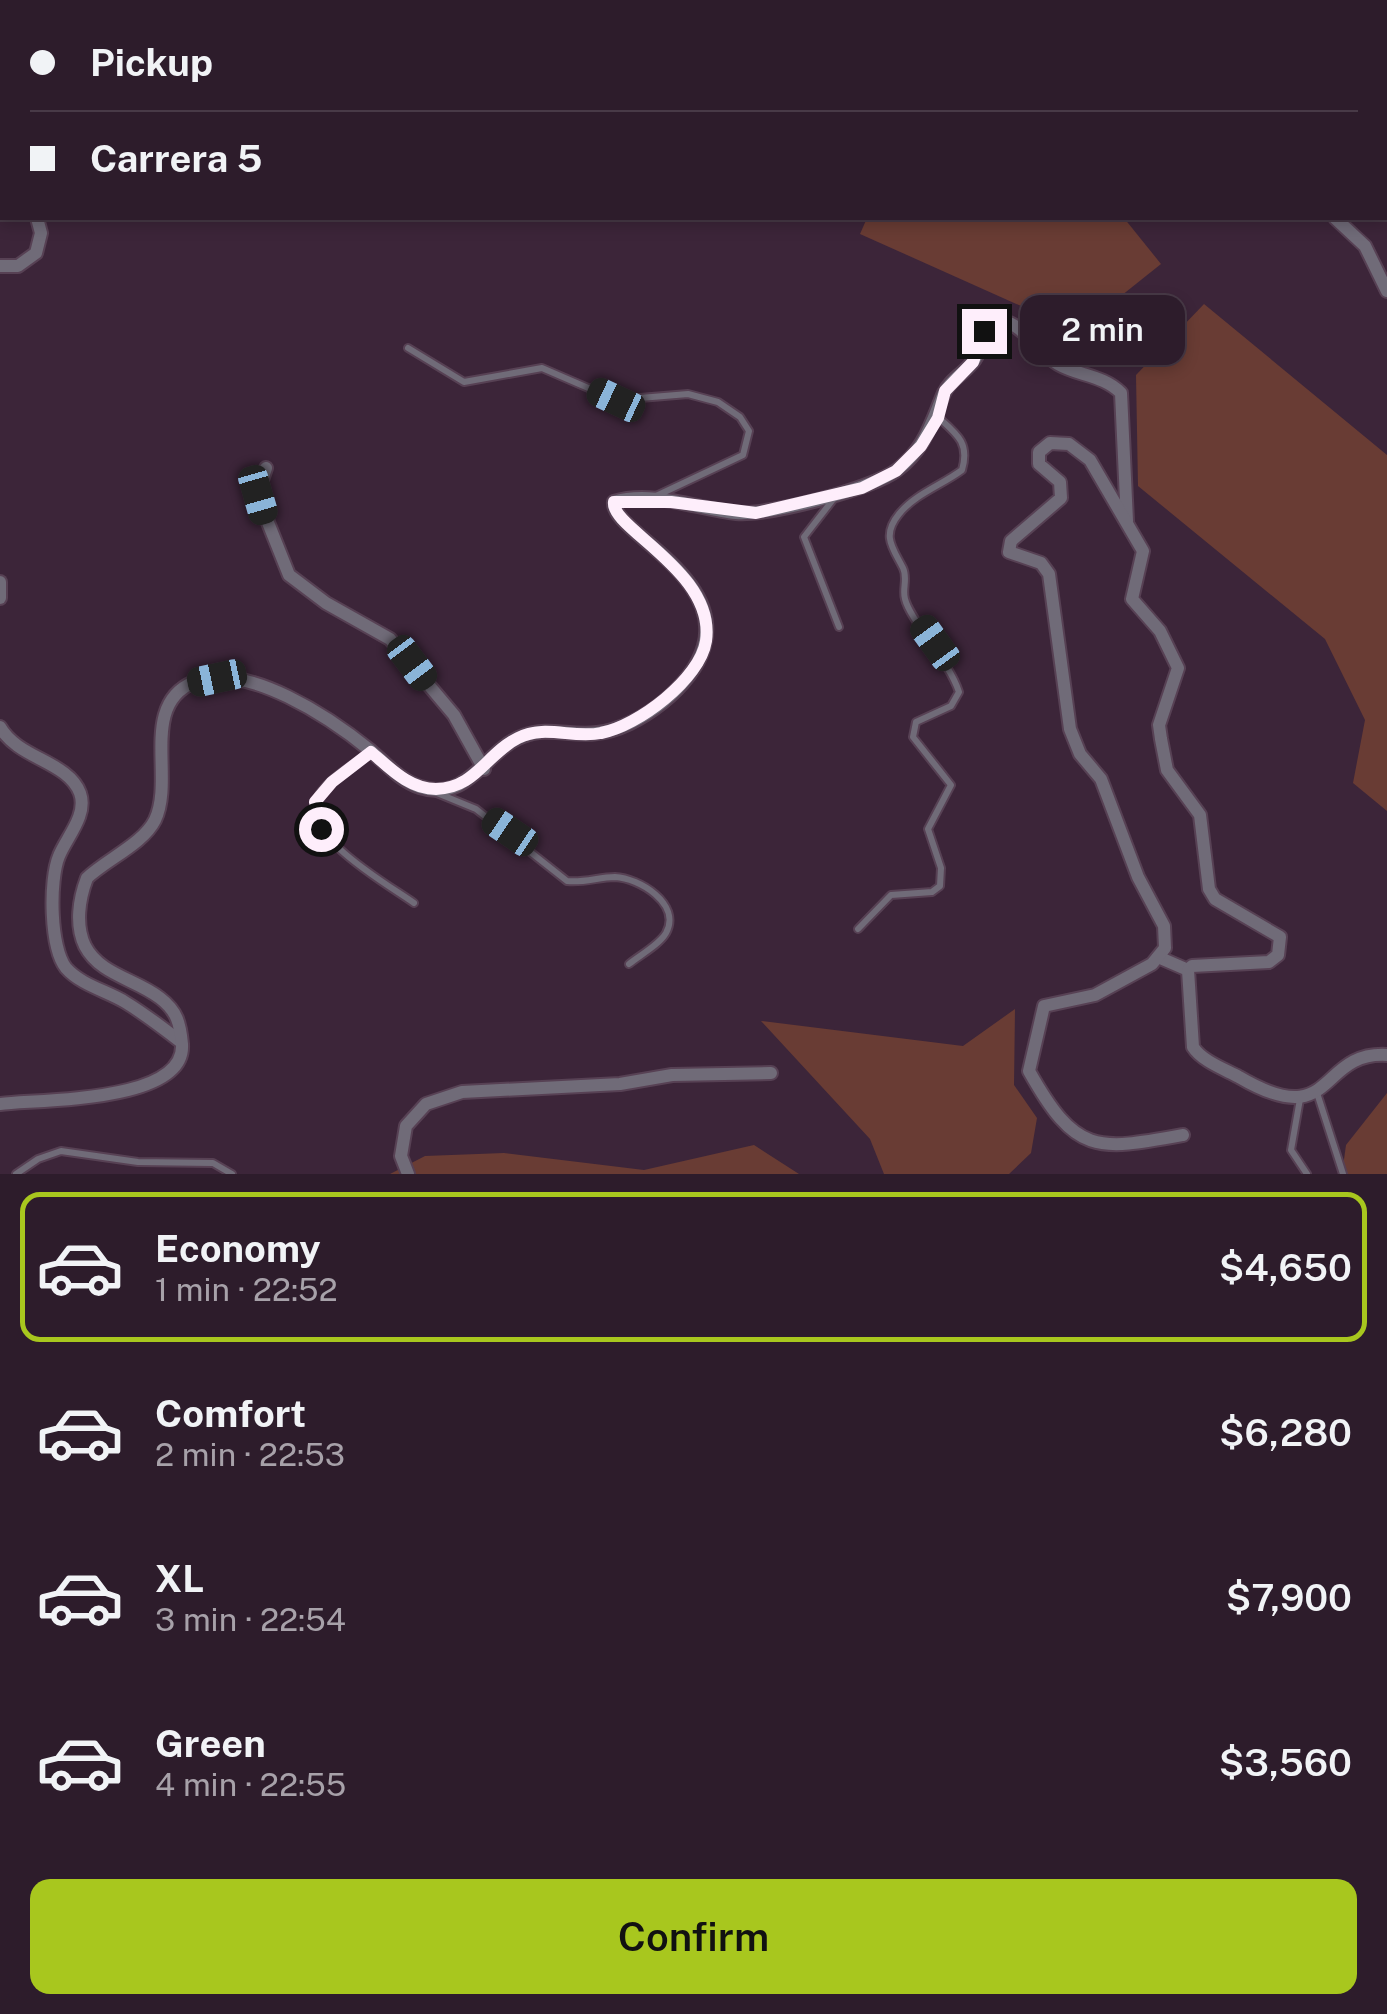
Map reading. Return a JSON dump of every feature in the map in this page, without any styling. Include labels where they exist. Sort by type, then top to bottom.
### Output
[{"type":"street","points":[[0,266],[18,266],[36,253],[40,233],[37,220]]},
{"type":"street","points":[[1336,220],[1366,246],[1387,291]]},
{"type":"street","points":[[0,1104],[128,1092],[176,1067],[182,1042],[179,1016],[161,998],[94,958],[85,945],[79,914],[87,878],[145,835],[156,818],[164,778],[160,734],[182,690],[195,682],[217,678],[240,680],[304,706],[402,778],[432,789],[464,782],[484,769],[506,746],[528,734],[602,733],[620,726],[667,696],[697,666],[706,643],[706,620],[699,599],[660,549],[613,508],[616,500],[756,513],[862,488],[896,471],[921,446],[938,418],[945,391],[973,362],[988,323],[1010,322],[1058,364],[1110,383],[1121,394],[1127,521]]},
{"type":"street","points":[[1183,1136],[1107,1147],[1092,1145],[1078,1136],[1029,1071],[1044,1006],[1095,995],[1165,948],[1164,926],[1138,877],[1101,779],[1080,754],[1070,729],[1049,574],[1041,564],[1008,552],[1008,546],[1062,498],[1060,482],[1039,464],[1040,452],[1050,443],[1068,444],[1090,460],[1144,558],[1132,599],[1160,631],[1178,668],[1159,725],[1160,739],[1166,770],[1200,815],[1209,888],[1216,899],[1276,932],[1281,943],[1278,955],[1269,962],[1192,966],[1188,970]]},
{"type":"street","points":[[266,468],[258,495],[289,575],[326,603],[390,639],[454,716],[484,769]]},
{"type":"street","points":[[0,582],[0,598]]},
{"type":"street","points":[[0,728],[17,748],[68,776],[79,789],[82,801],[72,835],[59,855],[52,885],[59,955],[67,969],[123,1000],[182,1042]]},
{"type":"street","points":[[1158,956],[1188,970]]},
{"type":"street","points":[[1188,970],[1197,1053],[1270,1096],[1300,1099],[1317,1093],[1361,1058],[1387,1055]]},
{"type":"street","points":[[408,1174],[402,1156],[406,1126],[426,1104],[462,1092],[620,1084],[672,1076],[771,1074]]},
{"type":"lane","points":[[408,348],[464,382],[542,368],[616,400],[688,394],[718,402],[740,418],[748,431],[743,456],[646,500]]},
{"type":"lane","points":[[858,929],[891,895],[932,892],[940,886],[941,868],[928,829],[950,785],[913,738],[916,722],[951,706],[960,692],[935,643],[905,601],[903,568],[891,553],[888,536],[897,516],[910,503],[962,470],[966,448],[938,418]]},
{"type":"lane","points":[[837,494],[804,536],[838,627]]},
{"type":"lane","points":[[371,752],[322,790],[315,802],[315,814],[337,848],[414,903]]},
{"type":"lane","points":[[432,789],[510,832],[568,881],[615,877],[638,882],[656,894],[666,908],[665,935],[630,964]]},
{"type":"lane","points":[[1317,1093],[1343,1174]]},
{"type":"lane","points":[[1300,1099],[1292,1150],[1308,1174]]},
{"type":"lane","points":[[16,1174],[38,1159],[61,1151],[138,1162],[213,1163],[232,1174]]},
{"type":"shaded area","points":[[866,220],[1126,220],[1161,264],[1077,331],[860,234]]},
{"type":"shaded area","points":[[1204,304],[1387,455],[1387,811],[1353,783],[1365,720],[1325,639],[1138,486],[1136,375]]},
{"type":"shaded area","points":[[1015,1009],[1014,1085],[1037,1118],[1031,1153],[1009,1174],[884,1174],[870,1139],[761,1021],[963,1046]]},
{"type":"shaded area","points":[[1387,1093],[1387,1174],[1342,1174],[1346,1145]]},
{"type":"shaded area","points":[[754,1145],[799,1174],[390,1174],[425,1156],[504,1153],[644,1170]]},
{"type":"route","points":[[321,829],[315,802],[322,790],[371,752],[419,787],[450,788],[484,769],[518,737],[557,730],[602,733],[644,713],[667,696],[697,666],[706,643],[706,620],[699,599],[679,570],[660,549],[620,518],[613,508],[614,502],[624,499],[686,503],[742,514],[862,488],[896,471],[921,446],[938,418],[945,391],[981,349],[984,331]]}]
